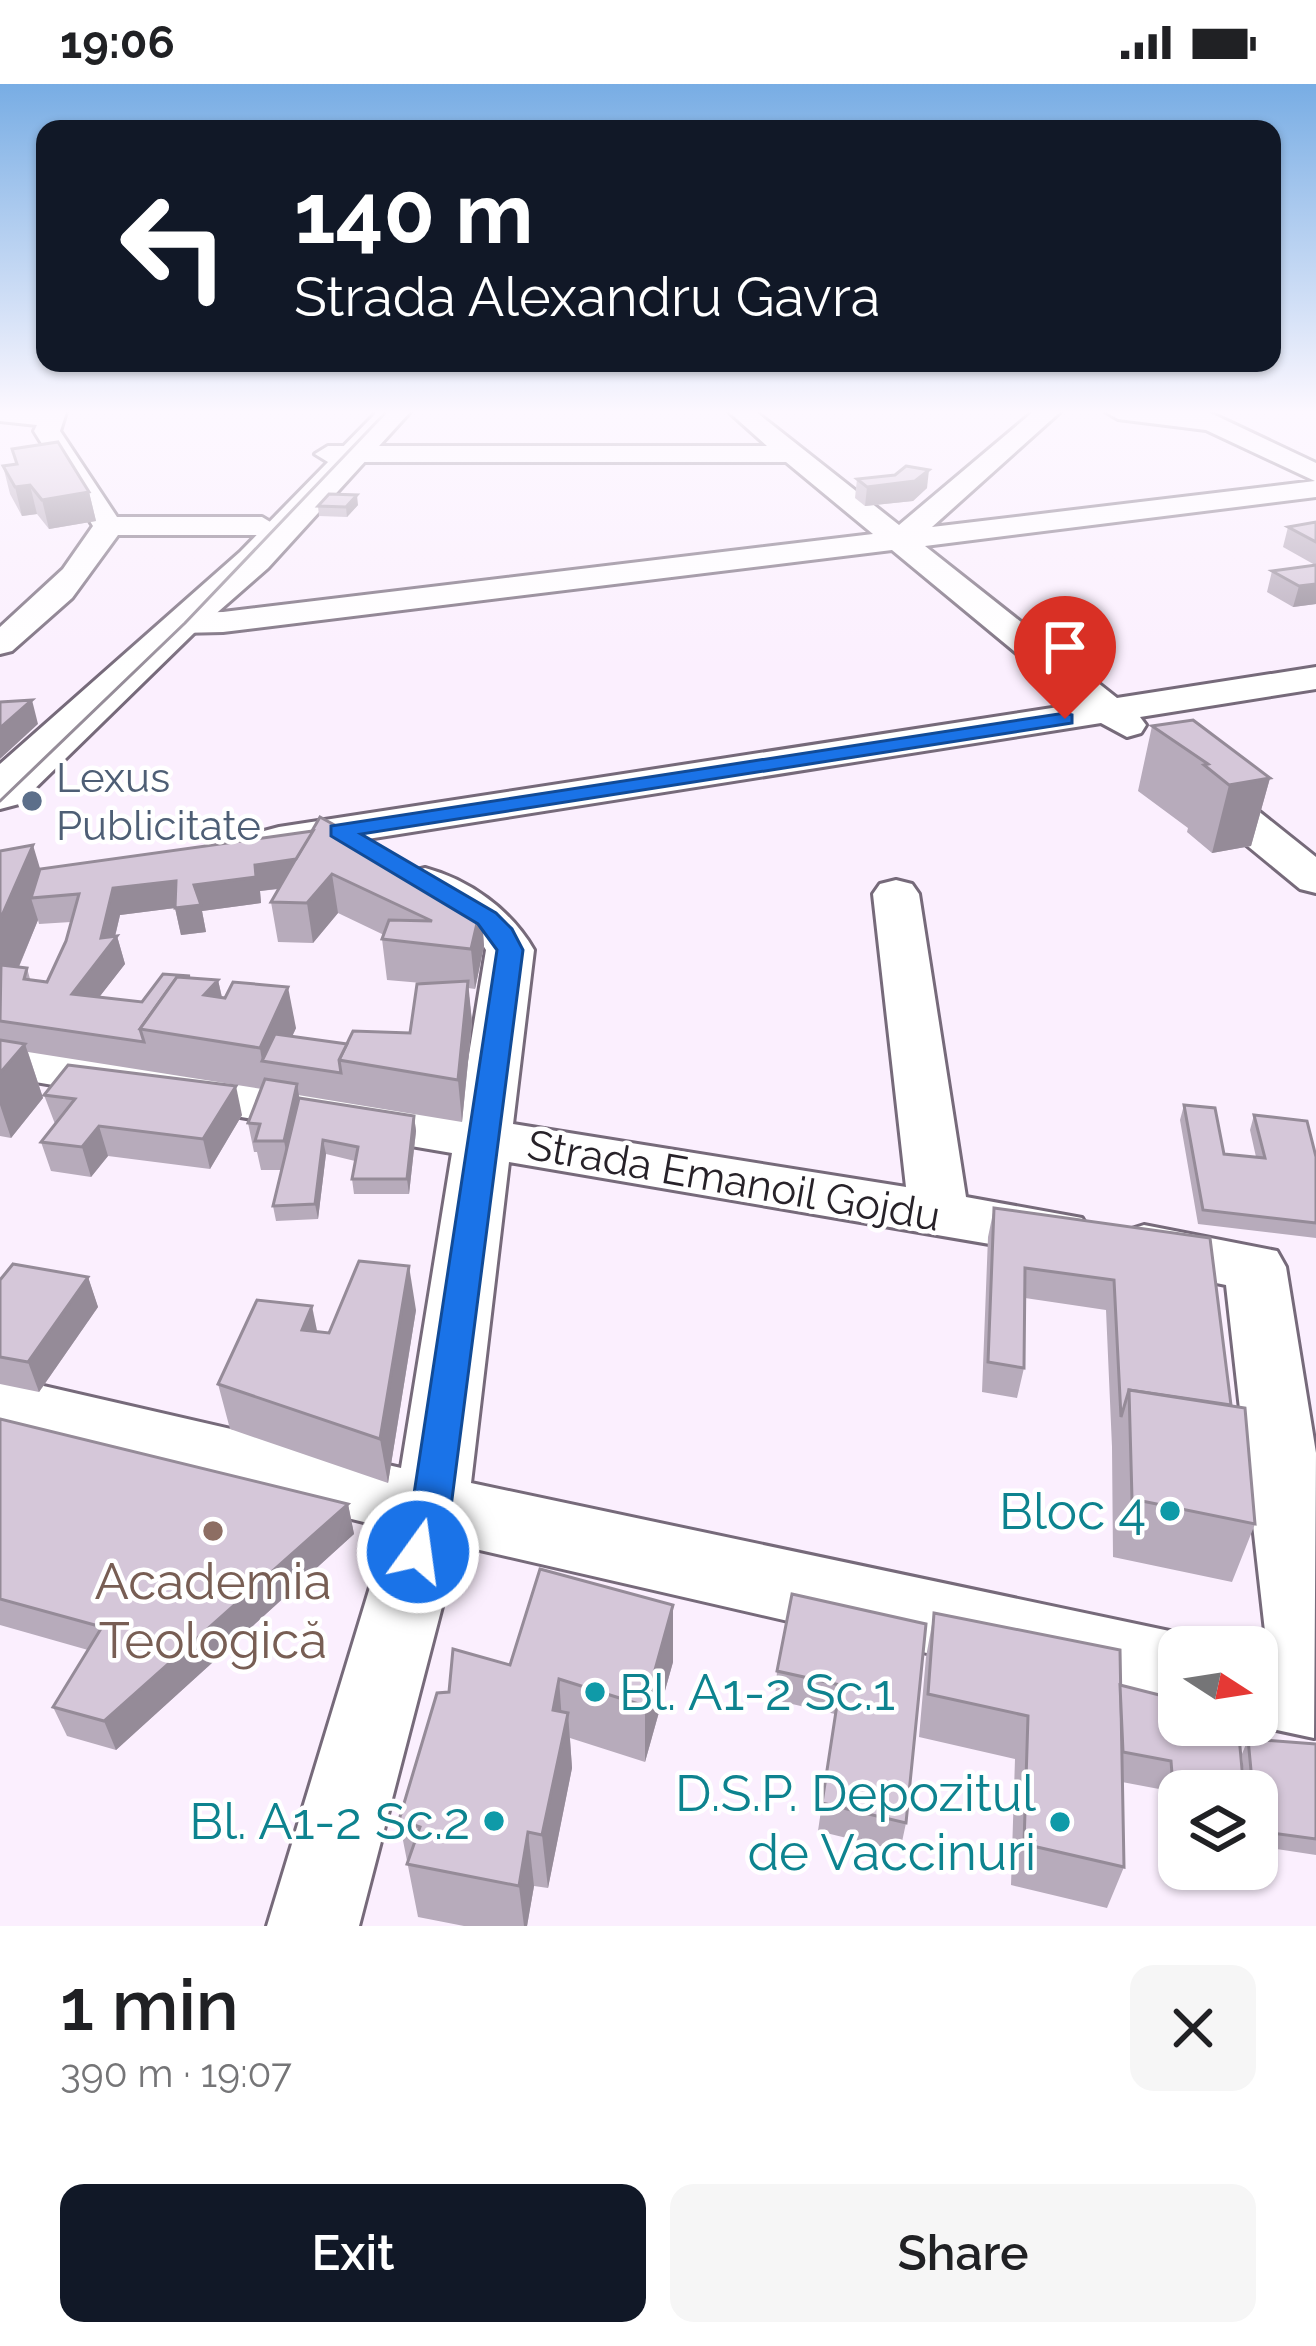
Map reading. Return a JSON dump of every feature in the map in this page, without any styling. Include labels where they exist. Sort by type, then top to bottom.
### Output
[{"type":"main road","points":[[180,623],[262,526],[293,498]]},
{"type":"main road","points":[[2,789],[254,560],[305,498]]},
{"type":"street","points":[[84,498],[108,526]]},
{"type":"street","points":[[846,498],[1316,880]]},
{"type":"street","points":[[900,539],[948,498]]},
{"type":"street","points":[[180,623],[224,622],[1241,498]]},
{"type":"street","points":[[108,526],[262,526]]},
{"type":"street","points":[[0,644],[62,591],[98,548],[108,526]]},
{"type":"street","points":[[249,844],[1316,679]]},
{"type":"street","points":[[313,1926],[431,1507],[510,950],[503,934],[487,918],[339,831]]},
{"type":"street","points":[[896,894],[939,1215]]},
{"type":"street","name":"Strada Emanoil Gojdu","points":[[0,1059],[1256,1268],[1285,1692]]},
{"type":"street","points":[[0,1404],[431,1507],[1158,1667]]},
{"type":"building","points":[[325,498],[354,498],[346,507],[318,506]]},
{"type":"building","points":[[1316,522],[1316,542],[1288,527]]},
{"type":"building","points":[[1316,565],[1316,584],[1299,586],[1272,571]]},
{"type":"building","points":[[32,700],[0,728],[0,702]]},
{"type":"building","points":[[1193,720],[1270,778],[1229,785],[1204,765],[1208,764],[1152,726]]},
{"type":"building","points":[[320,817],[481,906],[471,949],[382,939],[389,920],[432,921],[332,874],[307,903],[271,902]]},
{"type":"building","points":[[313,831],[296,859],[255,865],[256,877],[194,885],[201,905],[175,908],[176,881],[113,888],[101,938],[117,936],[72,994],[142,1002],[163,974],[190,976],[177,977],[140,1029],[144,1042],[0,1021],[1,965],[27,968],[24,979],[47,982],[66,941],[79,894],[31,898],[40,869]]},
{"type":"building","points":[[33,845],[0,920],[0,851]]},
{"type":"building","points":[[177,977],[218,980],[204,995],[225,998],[233,982],[288,987],[260,1048],[140,1029]]},
{"type":"building","points":[[468,981],[458,1080],[339,1060],[353,1031],[410,1033],[417,984]]},
{"type":"building","points":[[275,1034],[347,1044],[339,1060],[341,1073],[262,1061]]},
{"type":"building","points":[[0,1040],[25,1044],[0,1073]]},
{"type":"building","points":[[68,1065],[236,1086],[203,1139],[99,1126],[82,1147],[41,1142],[75,1099],[44,1095]]},
{"type":"building","points":[[265,1079],[297,1084],[284,1141],[255,1141],[260,1124],[248,1123]]},
{"type":"building","points":[[299,1098],[414,1116],[407,1179],[352,1179],[358,1147],[323,1140],[315,1204],[273,1206]]},
{"type":"building","points":[[1184,1105],[1215,1108],[1224,1154],[1265,1158],[1254,1115],[1307,1121],[1316,1157],[1316,1223],[1203,1210]]},
{"type":"building","points":[[994,1208],[1210,1238],[1231,1405],[1129,1390],[1121,1417],[1114,1280],[1025,1268],[1024,1368],[988,1362]]},
{"type":"building","points":[[359,1261],[409,1266],[380,1439],[218,1384],[257,1300],[312,1306],[302,1330],[329,1333]]},
{"type":"building","points":[[13,1264],[88,1277],[28,1362],[0,1357],[0,1280]]},
{"type":"building","points":[[1129,1390],[1245,1408],[1255,1524],[1132,1499]]},
{"type":"building","points":[[0,1419],[348,1504],[104,1721],[53,1707],[102,1627],[0,1599]]},
{"type":"building","points":[[540,1569],[673,1605],[645,1706],[559,1679],[553,1710],[568,1713],[542,1835],[528,1832],[519,1886],[407,1864],[420,1827],[399,1820],[437,1693],[449,1692],[453,1649],[510,1665]]},
{"type":"building","points":[[792,1594],[926,1624],[906,1823],[822,1803],[840,1685],[777,1671]]},
{"type":"building","points":[[934,1613],[1120,1650],[1124,1867],[1024,1844],[1028,1716],[928,1694]]},
{"type":"building","points":[[1120,1685],[1158,1695],[1158,1746],[1240,1746],[1242,1770],[1172,1770],[1171,1761],[1123,1752]]},
{"type":"building","points":[[1278,1741],[1316,1744],[1316,1839],[1278,1834],[1278,1770],[1251,1770],[1249,1746],[1278,1746]]},
{"type":"tram line","points":[[0,801],[185,623],[304,498]]},
{"type":"place","name":"Lexus Publicitate","points":[[32,801]]},
{"type":"place","name":"Bloc 4","points":[[1170,1511]]},
{"type":"place","name":"Academia Teologică","points":[[213,1531]]},
{"type":"place","name":"Bl. A1-2 Sc.1","points":[[595,1692]]},
{"type":"place","name":"Bl. A1-2 Sc.2","points":[[494,1821]]},
{"type":"place","name":"D.S.P. Depozitul de Vaccinuri","points":[[1060,1822]]},
{"type":"route","points":[[418,1552],[431,1507],[510,950],[503,934],[487,918],[339,831],[1065,719]]}]
